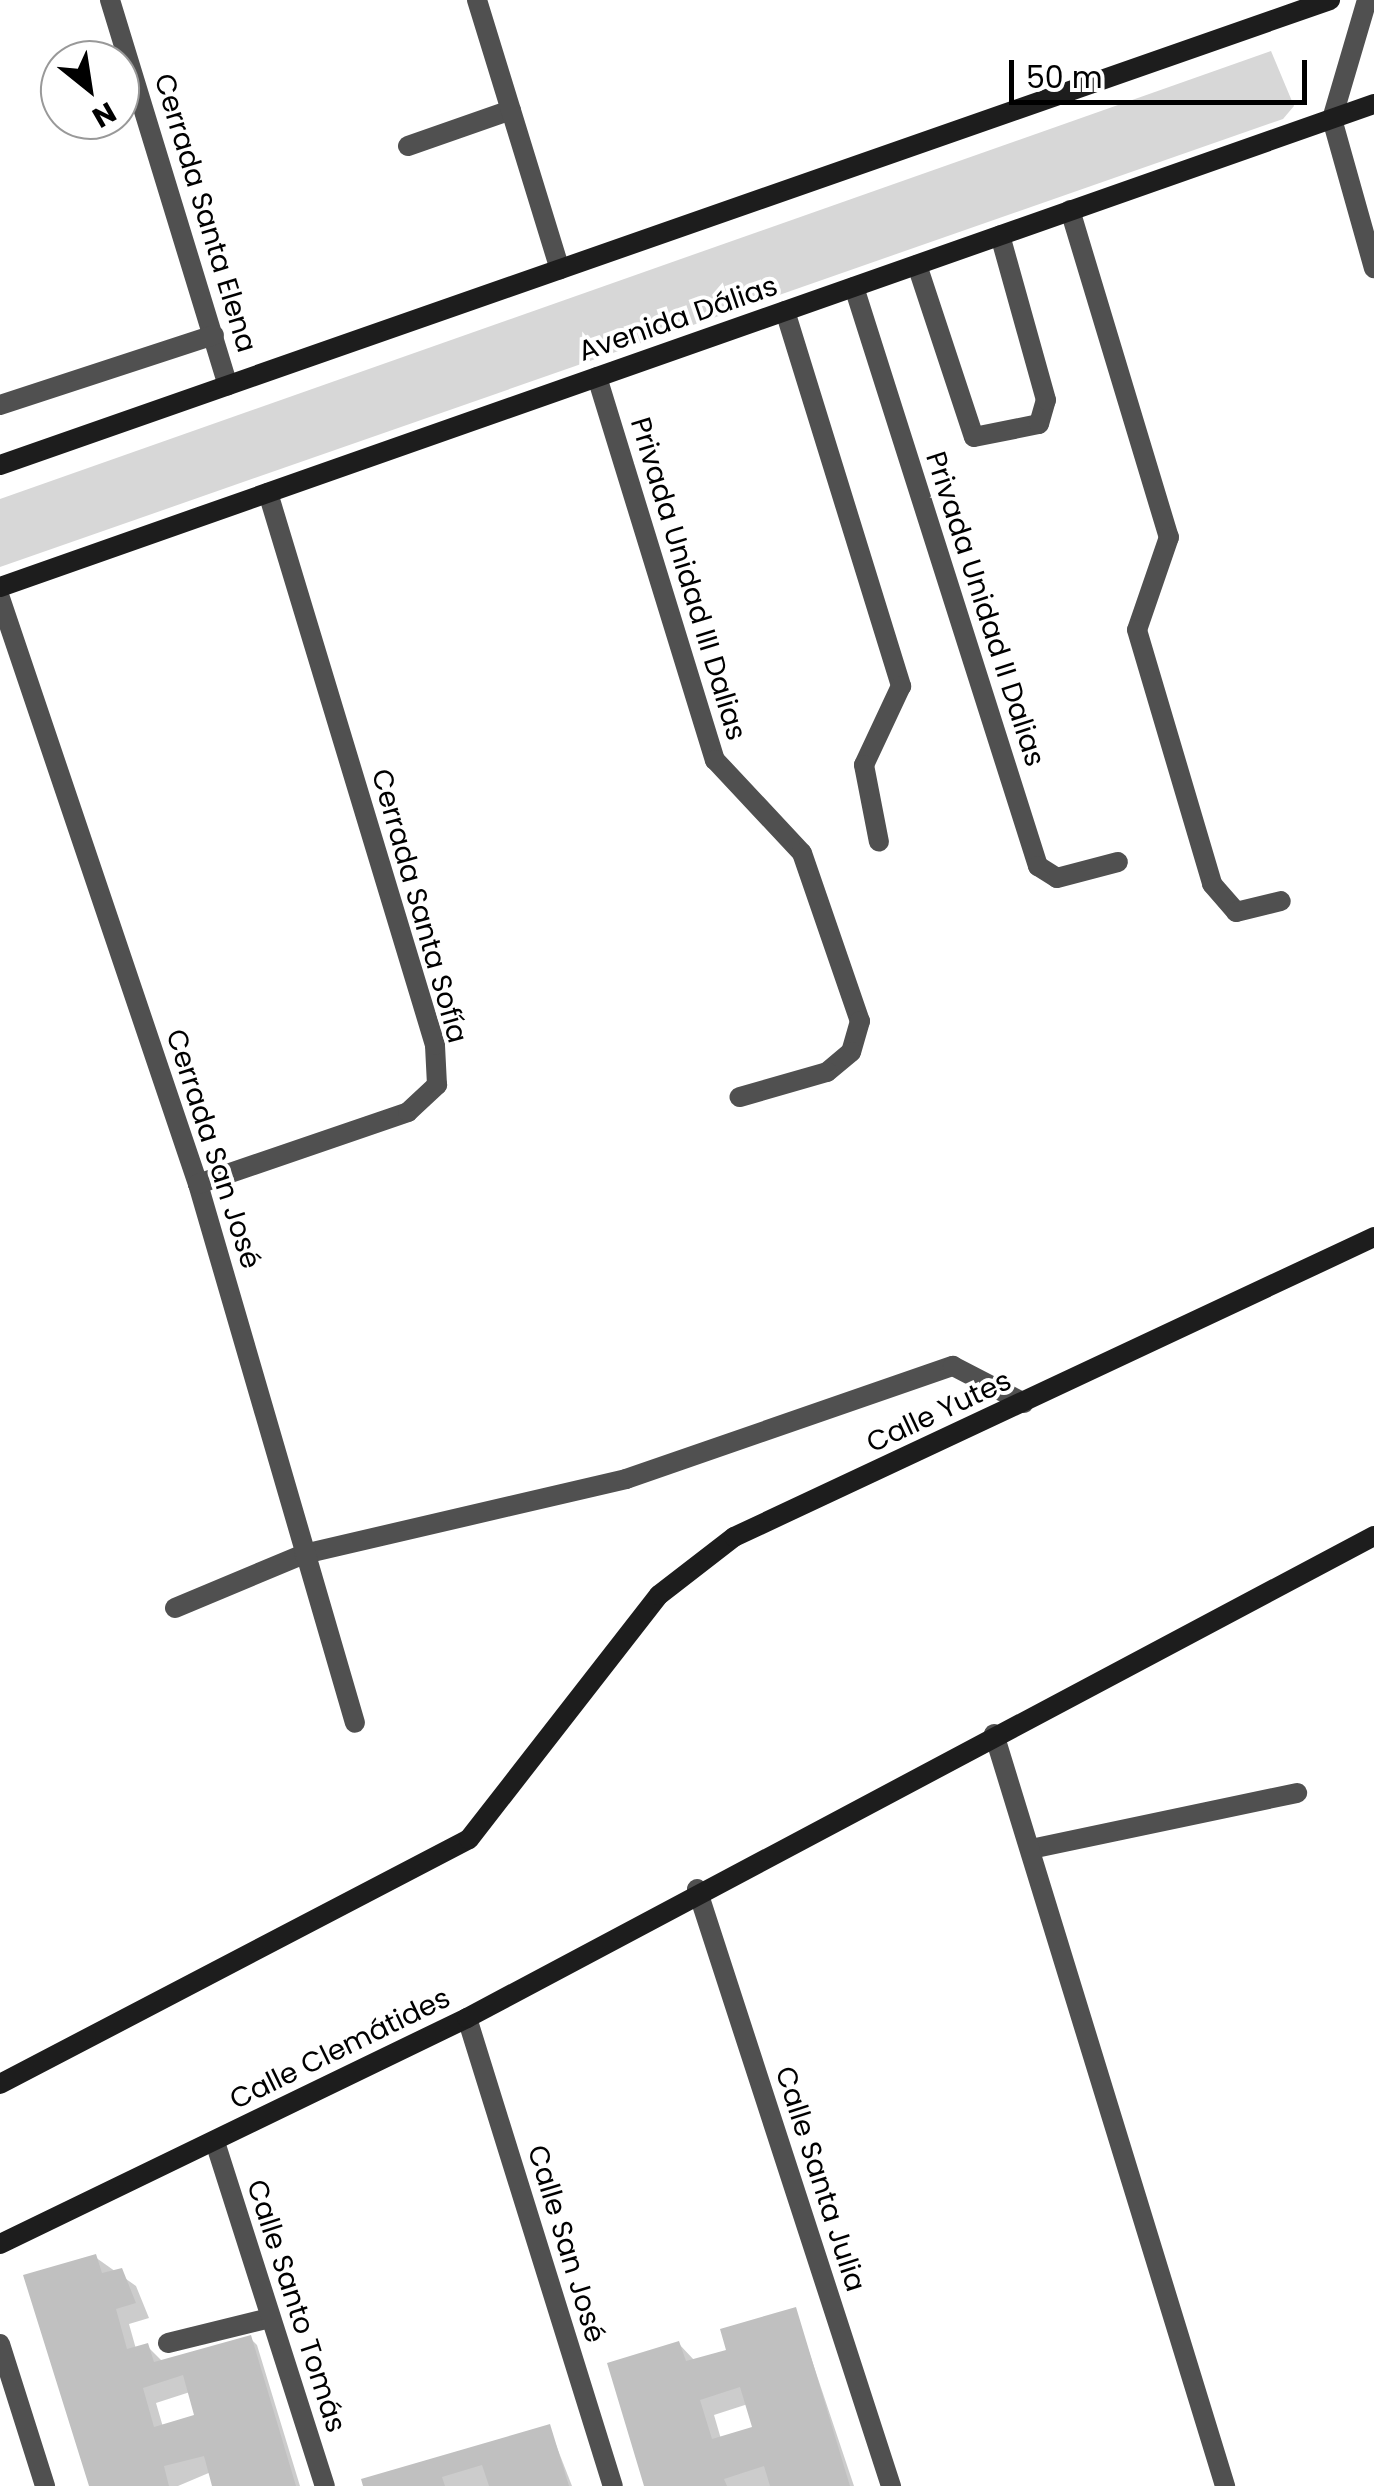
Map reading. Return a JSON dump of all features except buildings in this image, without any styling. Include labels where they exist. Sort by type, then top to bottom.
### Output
[{"type":"main road","points":[[0,465],[1330,0]]},
{"type":"main road","name":"Avenida Dálias","points":[[0,587],[1374,104]]},
{"type":"main road","name":"Calle Yutes","points":[[0,2084],[427,1868],[504,1806],[689,1568],[1024,1403],[1374,1238]]},
{"type":"main road","points":[[697,1889],[1374,1536]]},
{"type":"main road","name":"Calle Clemátides","points":[[0,2244],[467,2018],[697,1889]]},
{"type":"street","name":"Cerrada Santa Elena","points":[[110,0],[228,385]]},
{"type":"street","points":[[478,0],[560,269]]},
{"type":"street","points":[[1367,0],[1332,118],[1374,268]]},
{"type":"street","points":[[408,146],[511,110]]},
{"type":"street","points":[[1070,210],[1168,537],[1137,630],[1212,884],[1236,912],[1280,902]]},
{"type":"street","points":[[917,265],[974,437],[1039,424],[1046,400],[1000,235]]},
{"type":"street","name":"Privada Unidad II Dalias","points":[[854,287],[1038,866],[1057,878],[1118,862]]},
{"type":"street","points":[[785,311],[901,686],[864,766],[878,842]]},
{"type":"street","points":[[0,405],[214,335]]},
{"type":"street","name":"Privada Unidad III Dalias","points":[[596,377],[715,760],[802,854],[860,1022],[852,1052],[827,1072],[740,1097]]},
{"type":"street","name":"Cerrada Santa Sofía","points":[[198,1184],[408,1112],[437,1086],[435,1045],[268,493]]},
{"type":"street","name":"Cerrada San José","points":[[0,598],[198,1184],[356,1723]]},
{"type":"street","points":[[175,1608],[304,1554],[626,1479],[953,1366],[971,1368],[1024,1403]]},
{"type":"street","points":[[994,1734],[1225,2486]]},
{"type":"street","points":[[1031,1849],[1297,1792]]},
{"type":"street","name":"Calle Santa Julia","points":[[697,1889],[891,2486]]},
{"type":"street","name":"Calle San José","points":[[467,2018],[613,2486]]},
{"type":"street","name":"Calle Santo Tomás","points":[[215,2142],[325,2486]]},
{"type":"street","points":[[168,2344],[270,2318]]},
{"type":"street","points":[[0,2344],[45,2486]]},
{"type":"shaded area","points":[[1271,51],[1294,106],[1283,119],[0,567],[0,499]]}]
